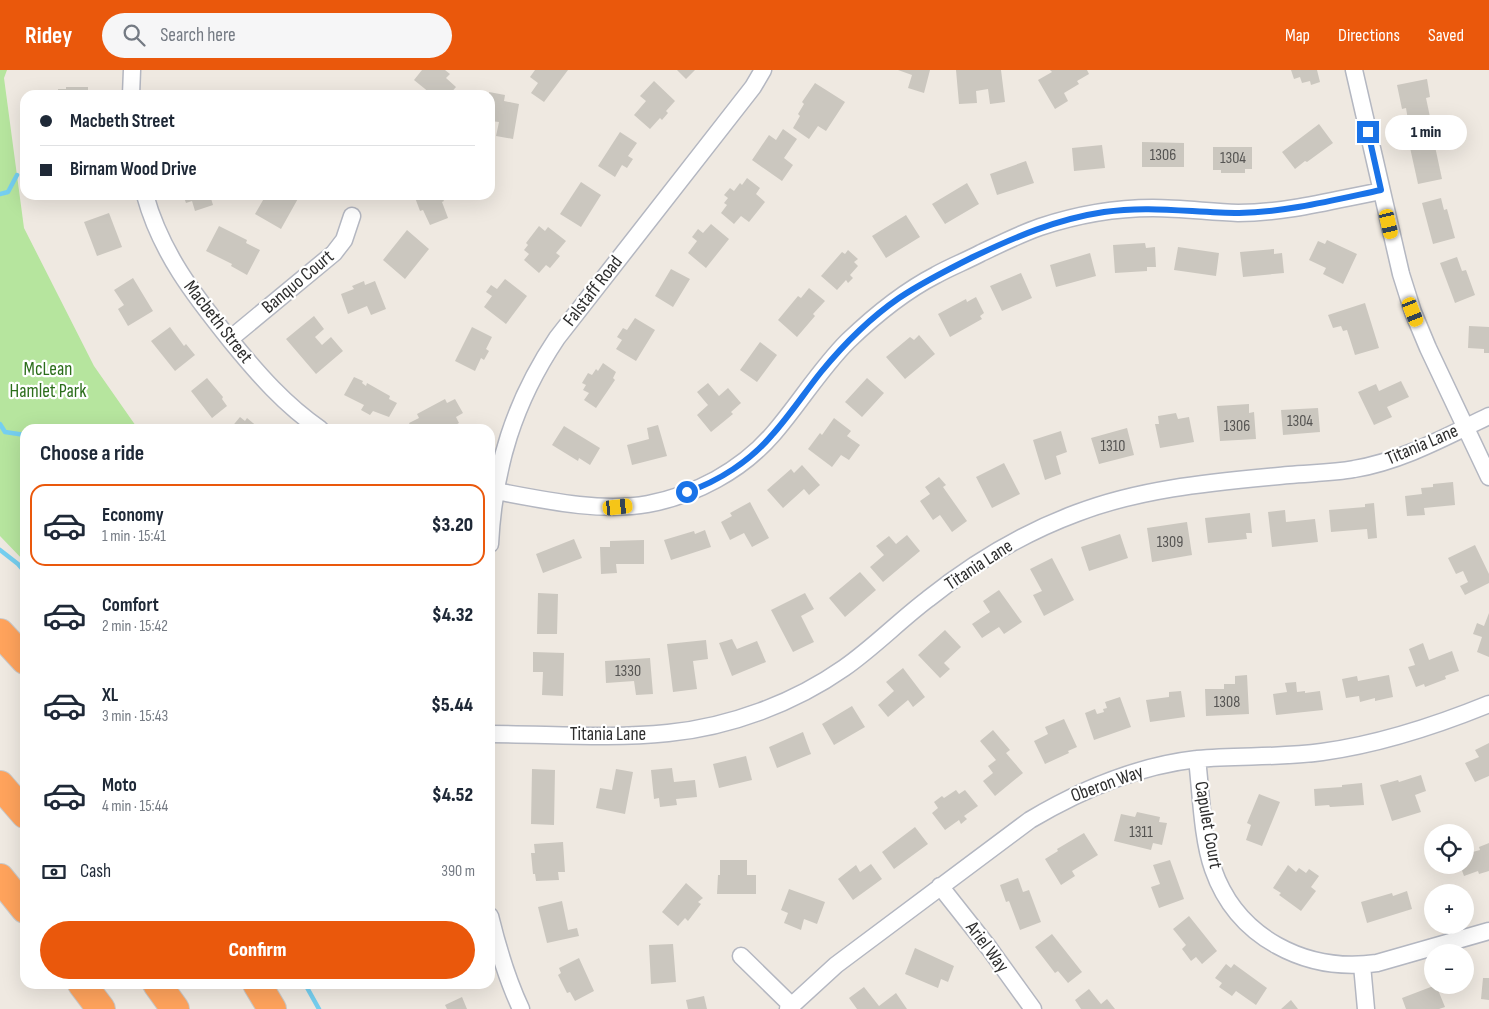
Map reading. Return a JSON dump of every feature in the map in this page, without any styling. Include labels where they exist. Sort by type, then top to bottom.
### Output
[{"type":"highway","points":[[0,633],[20,656]]},
{"type":"highway","points":[[0,643],[20,658]]},
{"type":"highway","points":[[0,785],[20,808]]},
{"type":"highway","points":[[0,878],[20,903]]},
{"type":"highway","points":[[86,989],[101,1009]]},
{"type":"highway","points":[[161,989],[175,1009]]},
{"type":"highway","points":[[260,989],[272,1009]]},
{"type":"street","points":[[131,90],[132,70]]},
{"type":"street","name":"Falstaff Road","points":[[495,481],[512,423],[527,388],[544,357],[753,87],[763,70]]},
{"type":"street","points":[[1354,70],[1400,274],[1428,348],[1489,477]]},
{"type":"street","points":[[495,491],[591,507],[618,507],[647,504],[674,498],[700,488],[727,473],[751,456],[772,436],[846,343],[898,299],[934,276],[1040,227],[1067,219],[1132,209],[1152,208],[1239,213],[1280,210],[1381,190]]},
{"type":"street","name":"Macbeth Street","points":[[147,200],[159,234],[175,265],[195,296],[258,374],[283,399],[314,424]]},
{"type":"street","name":"Banquo Court","points":[[230,339],[334,253],[344,240],[352,216]]},
{"type":"street","name":"Titania Lane","points":[[495,734],[635,735],[672,733],[710,726],[742,717],[802,693],[843,669],[874,646],[925,601],[961,574],[1000,549],[1039,529],[1077,513],[1117,500],[1181,486],[1354,469],[1396,460],[1489,416]]},
{"type":"street","name":"Oberon Way","points":[[790,1007],[836,965],[1030,820],[1062,801],[1094,786],[1128,774],[1166,764],[1197,759],[1275,757],[1368,744],[1423,729],[1489,704]]},
{"type":"street","name":"Capulet Court","points":[[1197,759],[1207,849],[1213,868],[1221,888],[1232,906],[1249,926],[1266,940],[1285,951],[1307,959],[1328,964],[1362,965],[1489,931]]},
{"type":"street","name":"Ariel Way","points":[[940,886],[1034,1009]]},
{"type":"street","points":[[495,938],[512,990],[521,1009]]},
{"type":"street","points":[[741,956],[790,1007]]},
{"type":"street","points":[[1362,965],[1366,1009]]},
{"type":"green space","name":"McLean Hamlet Park","points":[[0,70],[7,70],[4,78],[24,228],[94,366],[135,424],[20,424],[20,557],[0,536]]},
{"type":"building","points":[[422,70],[445,70],[450,74],[446,78],[456,87],[453,90],[426,90],[414,80]]},
{"type":"building","points":[[535,70],[568,70],[544,102],[531,93],[538,83],[530,77]]},
{"type":"building","points":[[677,70],[695,70],[686,79]]},
{"type":"building","points":[[898,70],[930,70],[924,93],[908,88],[912,75]]},
{"type":"building","points":[[956,70],[1001,70],[1005,102],[990,104],[988,89],[976,91],[977,103],[959,104]]},
{"type":"building","points":[[1050,70],[1087,70],[1089,74],[1077,81],[1079,84],[1064,93],[1068,101],[1055,109],[1038,80],[1052,72]]},
{"type":"building","points":[[1291,70],[1317,70],[1320,82],[1311,85],[1310,81],[1302,83],[1300,77],[1294,79]]},
{"type":"building","points":[[1427,79],[1430,97],[1426,98],[1430,117],[1408,120],[1406,108],[1402,109],[1397,85]]},
{"type":"building","points":[[654,81],[675,101],[666,111],[668,113],[662,120],[660,118],[650,129],[634,115],[646,101],[640,96]]},
{"type":"building","points":[[815,83],[845,102],[826,131],[818,126],[809,139],[793,128],[800,116],[798,114],[804,104],[802,102]]},
{"type":"building","points":[[66,87],[88,87],[88,90],[58,90],[66,89]]},
{"type":"building","points":[[495,93],[505,95],[504,101],[519,104],[513,139],[496,136],[499,122],[495,122]]},
{"type":"building","points":[[1319,124],[1333,143],[1295,169],[1282,152]]},
{"type":"building","points":[[783,129],[797,139],[784,158],[793,165],[782,181],[752,160],[769,135],[776,140]]},
{"type":"building","points":[[620,132],[637,143],[628,156],[633,159],[627,168],[622,165],[615,177],[598,166]]},
{"type":"building","points":[[1433,137],[1442,179],[1418,184],[1409,143]]},
{"type":"building","points":[[1142,142],[1184,143],[1184,167],[1142,167]]},
{"type":"building","points":[[1102,145],[1105,168],[1074,171],[1072,148]]},
{"type":"building","points":[[1213,147],[1252,147],[1252,169],[1245,169],[1245,173],[1221,173],[1221,170],[1213,170]]},
{"type":"building","points":[[1026,161],[1034,183],[997,195],[990,174]]},
{"type":"building","points":[[747,178],[760,188],[756,194],[765,202],[749,222],[741,216],[734,224],[721,213],[727,205],[724,203],[728,198],[724,195],[730,188],[734,191]]},
{"type":"building","points":[[581,182],[601,195],[581,227],[560,214]]},
{"type":"building","points":[[967,183],[979,204],[945,224],[932,204]]},
{"type":"building","points":[[1441,198],[1444,210],[1447,209],[1455,238],[1433,244],[1422,203]]},
{"type":"building","points":[[185,200],[212,200],[213,205],[195,211],[192,201],[186,203]]},
{"type":"building","points":[[263,200],[297,200],[281,229],[255,214]]},
{"type":"building","points":[[416,200],[444,200],[442,202],[448,218],[430,225],[423,210],[420,211]]},
{"type":"building","points":[[109,213],[122,247],[97,256],[84,222]]},
{"type":"building","points":[[906,215],[920,237],[886,258],[872,236]]},
{"type":"building","points":[[711,224],[729,239],[706,268],[688,253],[697,241],[692,237],[698,229],[703,233]]},
{"type":"building","points":[[219,226],[247,240],[246,243],[260,250],[247,275],[231,266],[232,264],[206,251]]},
{"type":"building","points":[[539,226],[545,231],[548,227],[566,241],[556,253],[560,256],[550,268],[546,265],[539,273],[524,260],[529,254],[524,250],[528,245],[526,243]]},
{"type":"building","points":[[407,230],[429,249],[405,279],[383,260]]},
{"type":"building","points":[[1327,240],[1357,254],[1343,284],[1323,274],[1326,268],[1309,260],[1318,241],[1325,244]]},
{"type":"building","points":[[1145,243],[1146,248],[1155,247],[1156,267],[1147,267],[1147,271],[1115,273],[1113,245]]},
{"type":"building","points":[[1178,247],[1219,253],[1216,276],[1174,270]]},
{"type":"building","points":[[1274,249],[1274,254],[1282,253],[1284,273],[1243,277],[1240,252]]},
{"type":"building","points":[[848,250],[858,259],[854,262],[858,266],[850,275],[853,278],[848,283],[846,280],[837,290],[821,276],[842,252],[845,254]]},
{"type":"building","points":[[1090,253],[1096,276],[1056,287],[1050,265]]},
{"type":"building","points":[[1457,257],[1462,271],[1466,270],[1475,295],[1455,303],[1440,263]]},
{"type":"building","points":[[671,269],[690,279],[673,307],[655,296]]},
{"type":"building","points":[[1021,273],[1032,298],[1002,311],[990,286]]},
{"type":"building","points":[[133,278],[153,311],[128,326],[118,309],[124,305],[114,290]]},
{"type":"building","points":[[505,279],[527,296],[506,324],[484,307],[492,296],[486,292],[491,285],[497,289]]},
{"type":"building","points":[[364,281],[365,285],[375,281],[386,309],[371,315],[367,306],[348,314],[341,294],[354,289],[352,286]]},
{"type":"building","points":[[809,288],[825,301],[797,337],[778,320],[798,296],[801,298]]},
{"type":"building","points":[[976,297],[984,313],[980,316],[982,319],[950,337],[938,314],[966,299],[967,302]]},
{"type":"building","points":[[1365,303],[1379,348],[1355,355],[1347,330],[1343,331],[1341,326],[1333,328],[1328,315]]},
{"type":"building","points":[[314,316],[324,329],[315,337],[322,345],[331,337],[343,351],[316,374],[286,339]]},
{"type":"building","points":[[635,318],[655,330],[636,361],[616,349],[622,340],[617,337],[623,328],[627,330]]},
{"type":"building","points":[[1469,326],[1489,327],[1489,353],[1484,353],[1484,349],[1468,348]]},
{"type":"building","points":[[170,327],[184,346],[186,344],[195,355],[175,371],[151,341]]},
{"type":"building","points":[[472,327],[492,337],[486,349],[489,351],[484,360],[481,358],[475,371],[455,361]]},
{"type":"building","points":[[919,335],[935,354],[905,379],[886,357],[910,337],[914,340]]},
{"type":"building","points":[[760,342],[777,355],[757,382],[740,370]]},
{"type":"building","points":[[603,363],[616,372],[613,378],[615,380],[596,408],[584,400],[589,393],[583,390],[586,385],[582,383],[588,373],[592,375],[596,369],[598,371]]},
{"type":"building","points":[[354,377],[363,381],[362,383],[366,386],[367,383],[390,396],[389,399],[397,403],[389,417],[373,411],[370,415],[361,410],[364,405],[344,395]]},
{"type":"building","points":[[207,378],[223,397],[222,399],[227,406],[212,418],[191,391]]},
{"type":"building","points":[[867,378],[884,393],[862,417],[845,402]]},
{"type":"building","points":[[1401,381],[1409,397],[1387,407],[1392,417],[1374,425],[1358,392],[1376,384],[1379,391]]},
{"type":"building","points":[[708,383],[719,396],[728,388],[741,403],[731,412],[733,414],[711,432],[697,415],[708,405],[697,392]]},
{"type":"building","points":[[445,399],[447,403],[455,399],[463,413],[456,417],[459,423],[457,424],[410,424],[419,418],[417,414]]},
{"type":"building","points":[[1249,404],[1249,413],[1254,412],[1256,439],[1220,441],[1217,406]]},
{"type":"building","points":[[1318,408],[1320,432],[1283,435],[1281,410]]},
{"type":"building","points":[[1176,413],[1178,419],[1189,417],[1194,442],[1160,448],[1155,424],[1159,424],[1158,416]]},
{"type":"building","points":[[240,417],[245,421],[247,418],[254,424],[234,424]]},
{"type":"building","points":[[834,418],[851,431],[847,436],[860,445],[849,460],[841,455],[832,467],[808,449],[820,433],[822,435]]},
{"type":"building","points":[[658,425],[667,456],[632,465],[627,445],[649,439],[647,428]]},
{"type":"building","points":[[564,426],[600,448],[590,465],[579,458],[578,461],[552,445]]},
{"type":"building","points":[[1127,428],[1134,455],[1099,464],[1091,438]]},
{"type":"building","points":[[1061,431],[1067,452],[1056,456],[1061,474],[1045,480],[1033,440]]},
{"type":"building","points":[[1004,463],[1020,494],[992,508],[976,477]]},
{"type":"building","points":[[802,465],[820,485],[809,495],[804,489],[783,508],[767,490],[791,469],[794,473]]},
{"type":"building","points":[[939,477],[946,485],[943,487],[967,521],[952,532],[940,515],[933,520],[920,501],[930,494],[925,487]]},
{"type":"building","points":[[1453,482],[1455,505],[1424,508],[1425,515],[1407,516],[1405,496],[1422,494],[1421,488],[1433,487],[1433,484]]},
{"type":"building","points":[[750,502],[769,538],[752,547],[744,533],[730,540],[721,522],[732,516],[730,513]]},
{"type":"building","points":[[1374,503],[1377,538],[1368,539],[1367,529],[1331,532],[1329,510],[1365,507],[1365,504]]},
{"type":"building","points":[[1285,510],[1286,522],[1315,519],[1318,542],[1272,547],[1268,512]]},
{"type":"building","points":[[1250,513],[1252,533],[1246,533],[1247,539],[1208,543],[1205,518]]},
{"type":"building","points":[[1187,522],[1192,555],[1152,562],[1147,528]]},
{"type":"building","points":[[705,530],[711,547],[671,560],[664,540],[694,531],[695,534]]},
{"type":"building","points":[[1120,534],[1128,558],[1089,571],[1081,547]]},
{"type":"building","points":[[907,535],[920,551],[883,582],[870,567],[884,555],[876,546],[889,536],[896,544]]},
{"type":"building","points":[[574,539],[582,558],[543,573],[536,554]]},
{"type":"building","points":[[644,540],[644,564],[616,564],[617,573],[601,574],[600,547],[610,547],[610,541]]},
{"type":"building","points":[[1475,545],[1489,574],[1489,583],[1465,595],[1460,586],[1468,582],[1463,571],[1456,574],[1448,558]]},
{"type":"building","points":[[1052,558],[1074,600],[1044,616],[1033,595],[1042,591],[1030,569]]},
{"type":"building","points":[[860,572],[876,590],[845,617],[829,598]]},
{"type":"building","points":[[999,590],[1022,622],[1004,634],[999,627],[982,638],[972,624],[990,612],[983,601]]},
{"type":"building","points":[[538,593],[558,594],[557,634],[537,634]]},
{"type":"building","points":[[805,593],[814,609],[801,616],[814,642],[793,652],[771,610]]},
{"type":"building","points":[[1489,613],[1489,657],[1477,652],[1482,637],[1473,634],[1477,623],[1484,626]]},
{"type":"building","points":[[945,630],[961,647],[944,663],[950,669],[940,678],[918,655]]},
{"type":"building","points":[[732,639],[737,649],[757,641],[766,662],[732,676],[719,643]]},
{"type":"building","points":[[706,640],[708,659],[693,661],[697,689],[673,692],[667,644]]},
{"type":"building","points":[[1423,643],[1429,660],[1452,651],[1459,671],[1445,676],[1446,679],[1425,687],[1424,684],[1416,687],[1408,667],[1415,665],[1409,649]]},
{"type":"building","points":[[533,652],[564,653],[563,696],[542,695],[543,672],[533,672]]},
{"type":"building","points":[[650,658],[653,694],[636,695],[634,681],[606,683],[605,661]]},
{"type":"building","points":[[903,668],[925,697],[913,707],[908,700],[888,717],[878,705],[894,691],[886,682]]},
{"type":"building","points":[[1247,675],[1249,714],[1206,716],[1205,689],[1224,689],[1224,684],[1235,684],[1235,676]]},
{"type":"building","points":[[1389,675],[1393,697],[1375,701],[1375,698],[1360,702],[1359,696],[1346,698],[1342,679],[1357,676],[1358,681]]},
{"type":"building","points":[[1296,682],[1297,692],[1320,691],[1323,710],[1276,715],[1273,694],[1287,692],[1285,683]]},
{"type":"building","points":[[1181,691],[1185,717],[1150,722],[1146,700],[1169,697],[1169,692]]},
{"type":"building","points":[[1120,697],[1131,727],[1094,740],[1085,713],[1095,709],[1097,714],[1104,712],[1103,709],[1107,708],[1105,702]]},
{"type":"building","points":[[852,706],[865,727],[834,745],[822,724]]},
{"type":"building","points":[[1064,719],[1077,747],[1068,751],[1069,753],[1045,764],[1034,741],[1048,734],[1045,727]]},
{"type":"building","points":[[993,730],[1010,750],[1006,753],[1023,773],[995,796],[983,781],[993,773],[988,766],[996,760],[980,741]]},
{"type":"building","points":[[803,732],[811,754],[777,768],[769,747]]},
{"type":"building","points":[[1489,743],[1489,776],[1475,782],[1465,763],[1479,757],[1475,750]]},
{"type":"building","points":[[746,756],[752,780],[719,788],[713,764]]},
{"type":"building","points":[[672,768],[674,782],[695,780],[697,797],[676,799],[677,805],[660,807],[659,798],[654,799],[651,770]]},
{"type":"building","points":[[532,769],[555,770],[554,825],[531,824]]},
{"type":"building","points":[[616,769],[633,772],[625,814],[596,808],[600,788],[612,790]]},
{"type":"building","points":[[1421,775],[1426,791],[1415,795],[1421,812],[1392,821],[1380,785],[1398,780],[1399,782]]},
{"type":"building","points":[[1362,783],[1364,805],[1315,806],[1314,789]]},
{"type":"building","points":[[956,790],[959,794],[965,790],[978,806],[964,816],[967,819],[961,824],[959,820],[945,830],[932,813],[938,808],[934,802]]},
{"type":"building","points":[[1259,794],[1280,802],[1262,846],[1246,840],[1251,825],[1247,823]]},
{"type":"building","points":[[1137,812],[1160,817],[1159,822],[1167,823],[1162,845],[1153,843],[1151,850],[1114,841],[1121,814],[1135,817]]},
{"type":"building","points":[[915,827],[928,844],[894,869],[882,852]]},
{"type":"building","points":[[1084,833],[1098,855],[1072,871],[1075,876],[1061,885],[1045,859],[1058,851],[1057,849]]},
{"type":"building","points":[[563,842],[565,872],[558,872],[559,880],[536,881],[535,874],[533,874],[531,853],[535,853],[534,844]]},
{"type":"building","points":[[1489,843],[1489,871],[1479,874],[1478,871],[1474,872],[1474,852],[1480,850],[1479,847]]},
{"type":"building","points":[[720,860],[747,860],[747,875],[756,875],[756,894],[717,894]]},
{"type":"building","points":[[1170,860],[1184,899],[1159,908],[1151,887],[1160,884],[1153,865]]},
{"type":"building","points":[[871,864],[882,879],[853,900],[838,879],[856,865],[860,872]]},
{"type":"building","points":[[1288,865],[1296,872],[1299,868],[1306,873],[1309,869],[1319,876],[1311,887],[1316,891],[1301,911],[1279,895],[1281,893],[1273,888]]},
{"type":"building","points":[[1018,878],[1023,892],[1029,890],[1041,922],[1020,930],[1009,901],[1006,902],[1000,885]]},
{"type":"building","points":[[686,883],[703,898],[698,902],[701,904],[688,921],[685,918],[678,926],[662,912]]},
{"type":"building","points":[[789,889],[825,902],[817,924],[804,919],[801,930],[784,923],[788,913],[781,910]]},
{"type":"building","points":[[1407,891],[1412,909],[1367,923],[1361,902],[1392,893],[1393,896]]},
{"type":"building","points":[[562,901],[568,930],[577,928],[579,936],[547,943],[538,907]]},
{"type":"building","points":[[1189,916],[1217,951],[1202,964],[1196,957],[1191,961],[1182,949],[1186,945],[1173,929]]},
{"type":"building","points":[[1052,934],[1082,972],[1068,983],[1058,971],[1055,973],[1035,947]]},
{"type":"building","points":[[673,944],[676,982],[651,984],[649,945]]},
{"type":"building","points":[[915,948],[954,966],[948,982],[941,979],[938,988],[905,974]]},
{"type":"building","points":[[579,958],[594,991],[575,1001],[570,992],[567,993],[558,975],[561,973],[559,968]]},
{"type":"building","points":[[1226,964],[1231,968],[1234,964],[1267,988],[1256,1005],[1236,991],[1232,996],[1219,987],[1222,983],[1215,978]]},
{"type":"building","points":[[1483,978],[1489,978],[1489,1000],[1481,999]]},
{"type":"building","points":[[864,987],[879,1006],[896,993],[907,1009],[857,1009],[849,998]]},
{"type":"building","points":[[1089,989],[1101,1004],[1107,999],[1115,1009],[1081,1009],[1075,1000]]},
{"type":"building","points":[[1424,990],[1424,994],[1440,994],[1445,1007],[1439,1009],[1406,1009],[1402,998]]},
{"type":"building","points":[[704,996],[707,1009],[688,1009],[686,1000]]},
{"type":"building","points":[[462,997],[467,1009],[447,1009],[445,1005]]},
{"type":"building","points":[[1291,1000],[1298,1009],[1281,1009]]},
{"type":"waterway","points":[[0,194],[8,192],[17,175]]},
{"type":"waterway","points":[[0,424],[5,432],[20,434]]},
{"type":"waterway","points":[[0,550],[20,566]]},
{"type":"waterway","points":[[308,989],[319,1009]]},
{"type":"route","points":[[687,492],[700,488],[727,473],[751,456],[772,436],[846,343],[898,299],[934,276],[1007,241],[1040,227],[1067,219],[1104,212],[1152,208],[1239,213],[1280,210],[1381,190],[1368,132]]}]
